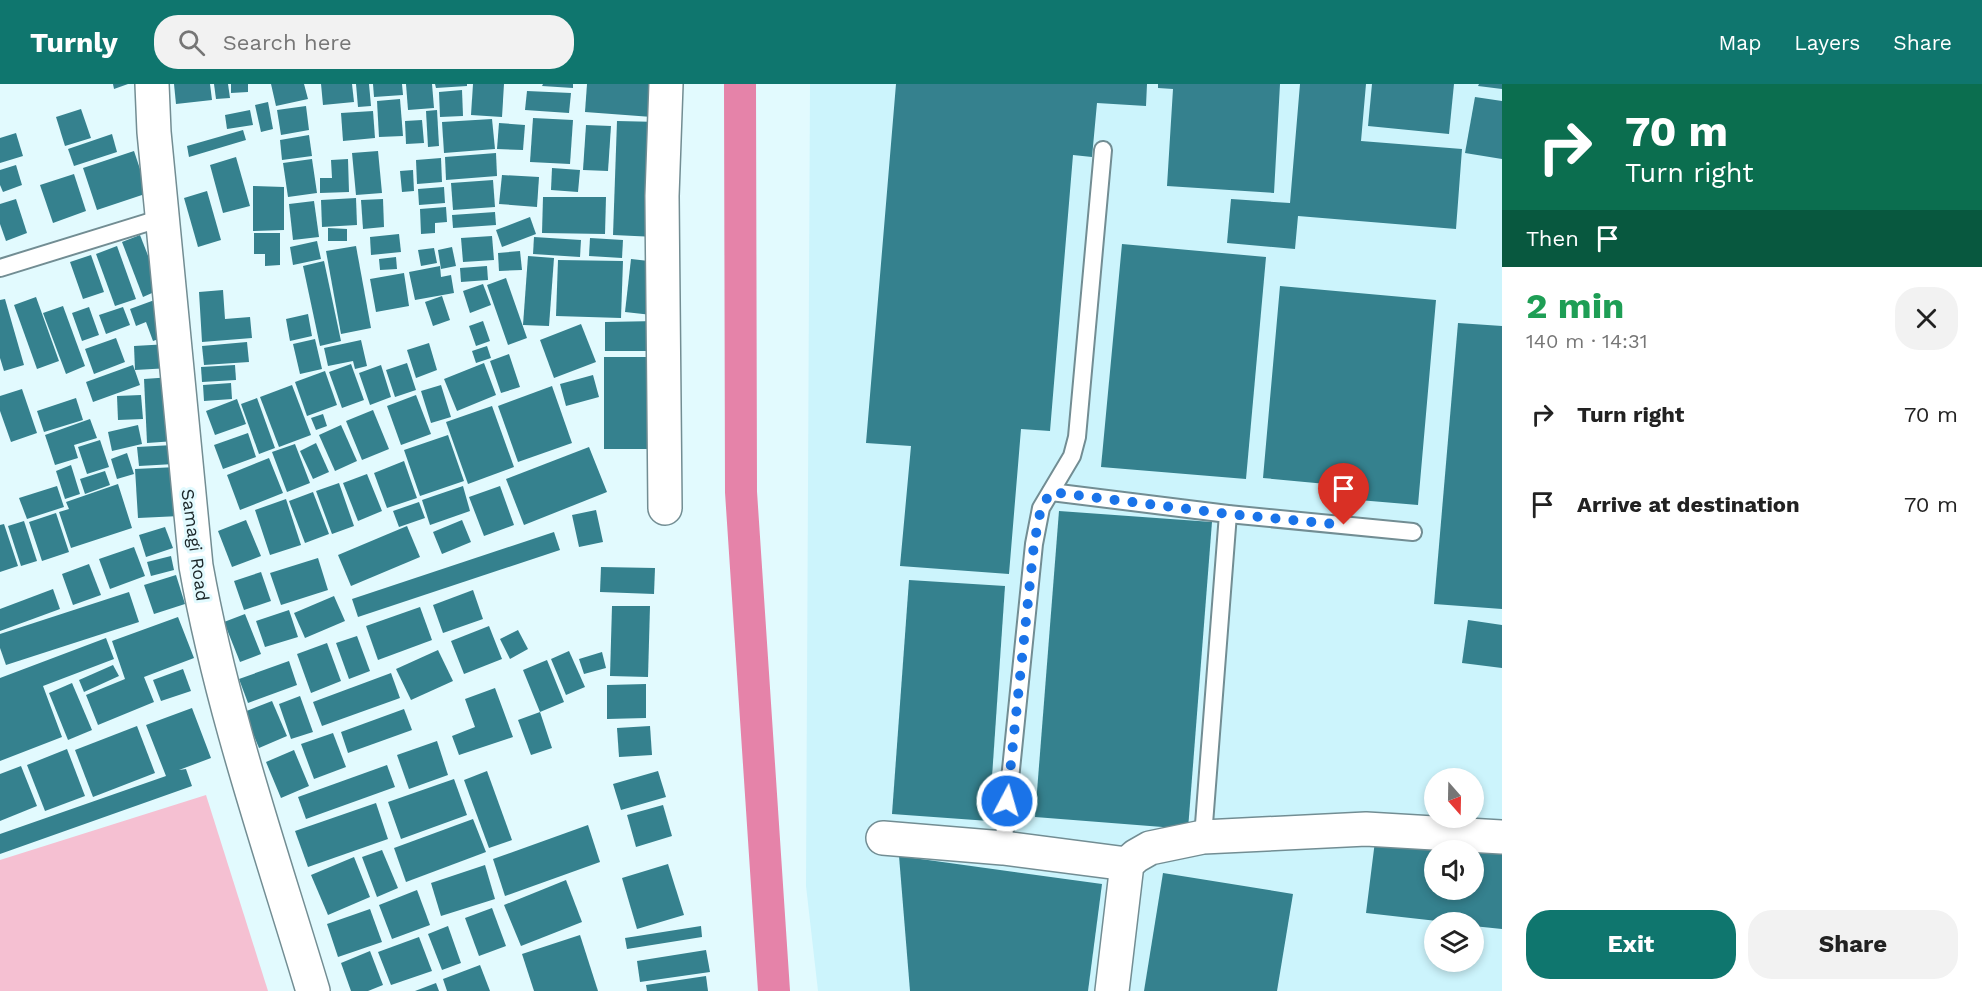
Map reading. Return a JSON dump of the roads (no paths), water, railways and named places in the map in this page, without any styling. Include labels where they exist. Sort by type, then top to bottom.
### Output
[{"type":"street","name":"Samagi Road","points":[[152,84],[162,218],[196,566],[207,626],[230,717],[313,991]]},
{"type":"street","points":[[665,508],[662,196],[666,84]]},
{"type":"street","points":[[1112,991],[1126,864],[1150,848],[1203,837],[1366,829],[1502,837]]},
{"type":"street","points":[[883,838],[1002,848],[1126,864]]},
{"type":"lane","points":[[1002,848],[1034,544],[1041,508],[1072,456],[1077,436],[1103,150]]},
{"type":"lane","points":[[0,268],[162,218]]},
{"type":"lane","points":[[1051,492],[1228,514],[1413,532]]},
{"type":"lane","points":[[1203,837],[1228,514]]},
{"type":"waterway","points":[[740,84],[741,492],[774,991]]}]
